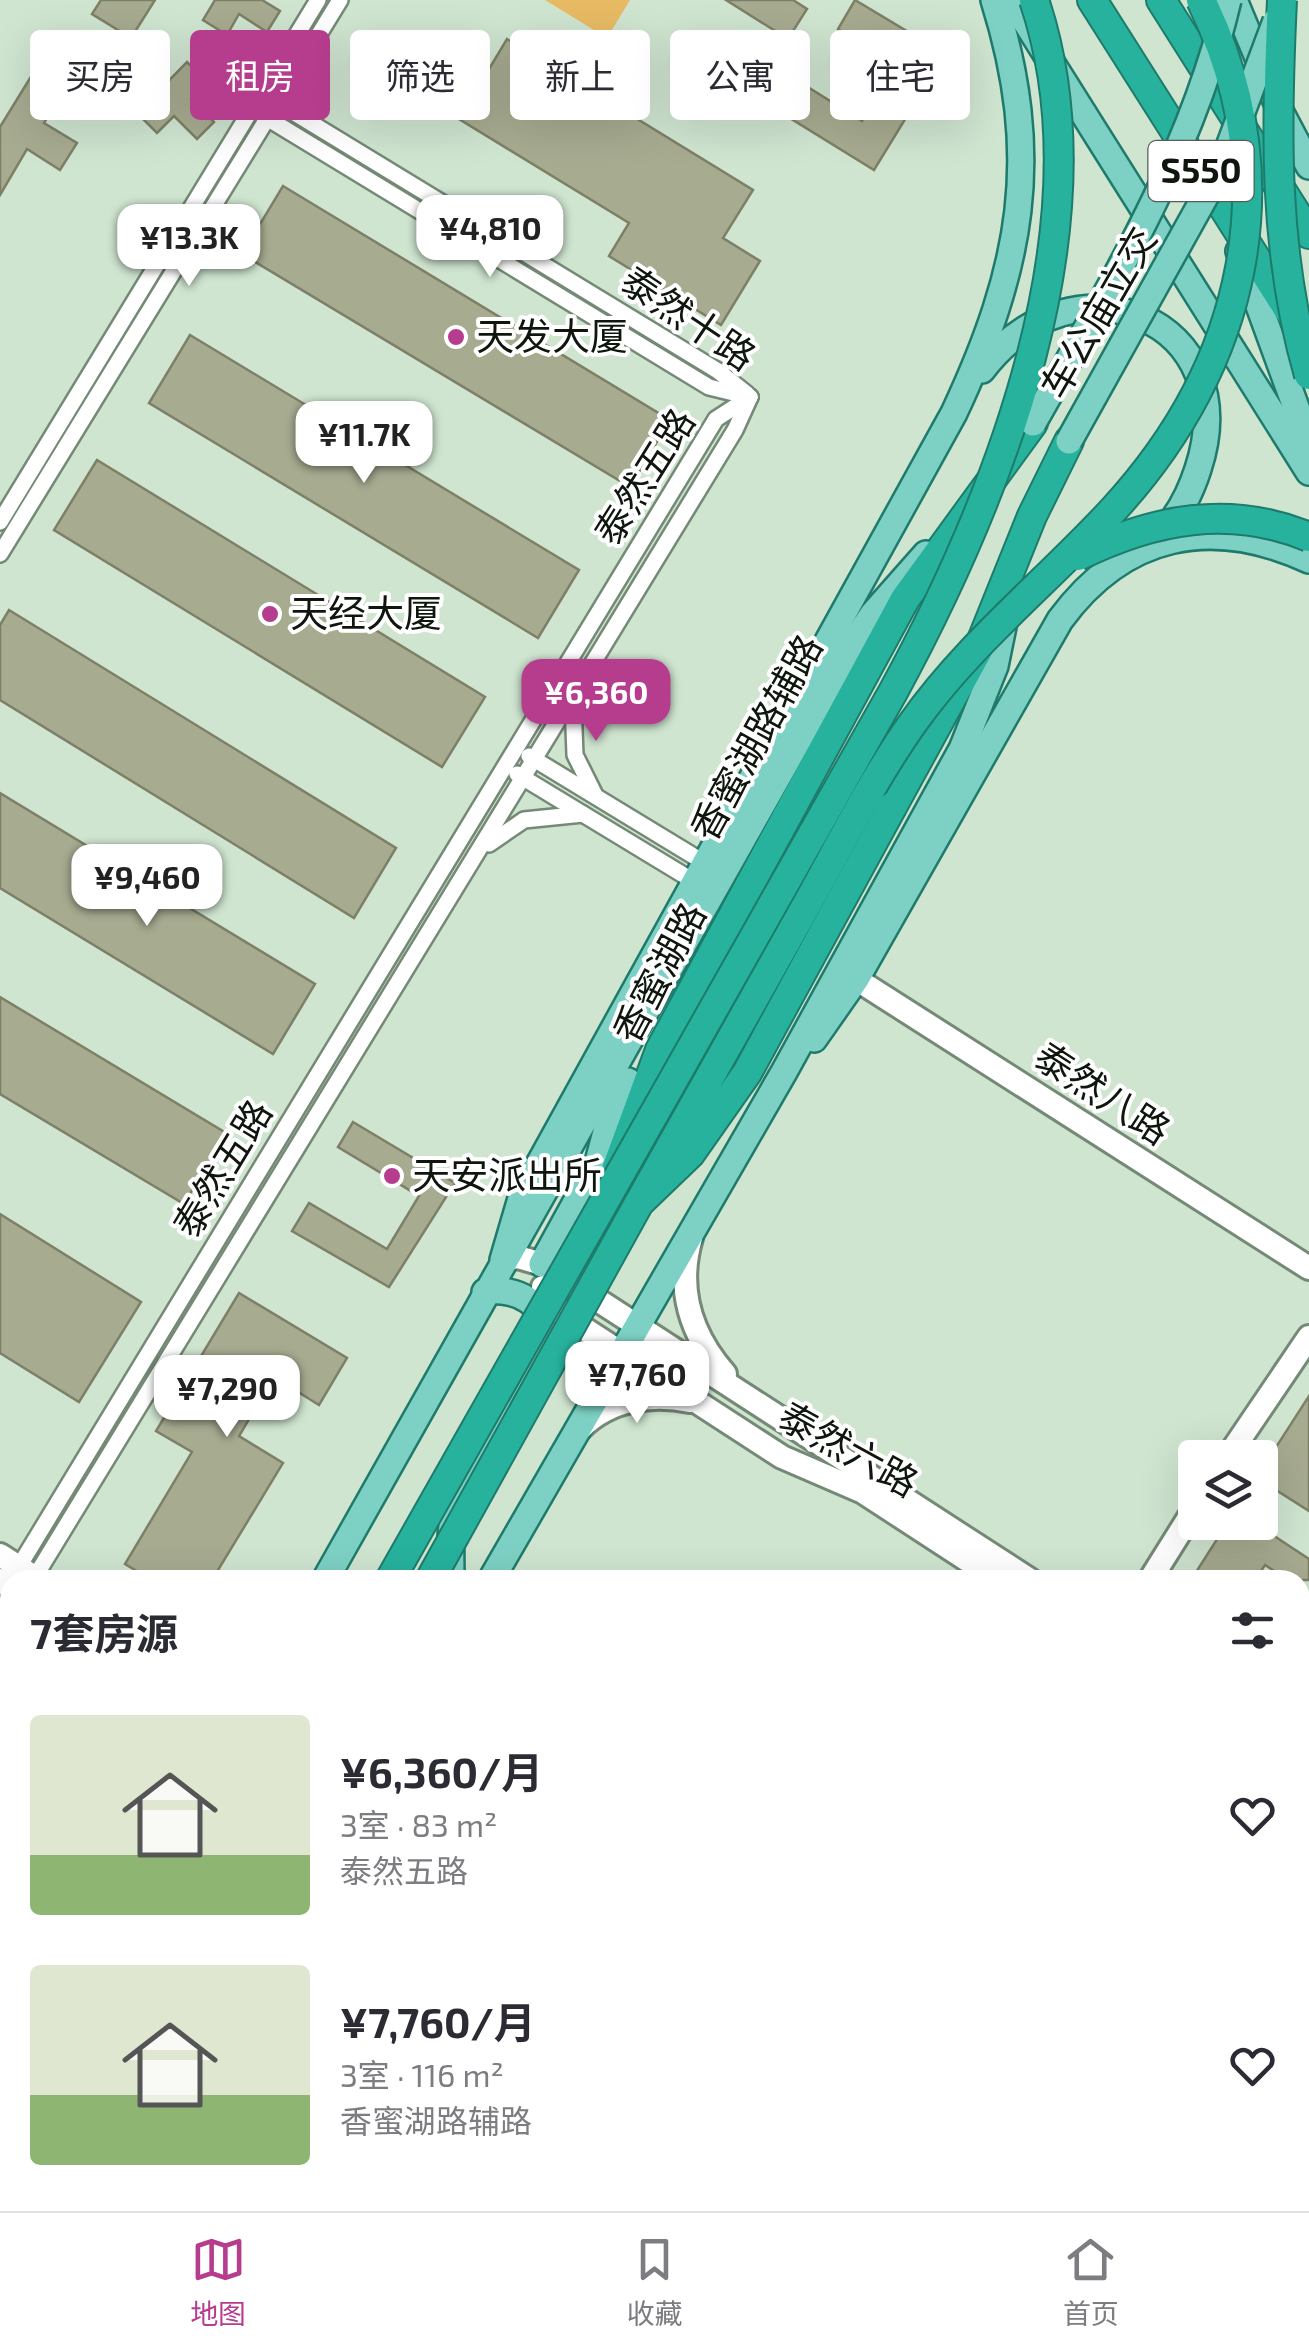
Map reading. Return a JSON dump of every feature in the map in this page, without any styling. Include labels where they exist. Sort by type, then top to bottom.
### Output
[{"type":"highway","points":[[611,1186],[931,623],[994,475],[1037,325],[1056,187],[1054,74],[1034,0]]},
{"type":"highway","name":"S550","points":[[1092,0],[1309,342]]},
{"type":"highway","name":"S550","points":[[1161,0],[1309,234]]},
{"type":"highway","points":[[436,1570],[891,754],[970,653],[1056,570],[1136,484],[1184,420],[1214,360],[1236,289],[1247,214],[1243,134],[1234,86],[1201,0]]},
{"type":"highway","points":[[1282,0],[1278,98],[1281,220],[1291,303],[1309,375]]},
{"type":"highway","name":"香蜜湖路","points":[[396,1570],[611,1186],[647,1076],[905,599],[955,525],[998,476],[1033,423]]},
{"type":"highway","points":[[639,1203],[690,1154],[747,1073],[978,650],[1069,441]]},
{"type":"highway","points":[[1056,570],[1101,545],[1190,519],[1243,518],[1309,537]]},
{"type":"main road","points":[[503,1260],[522,1194],[954,413],[991,329],[1020,214],[1018,98],[994,0]]},
{"type":"main road","points":[[1012,0],[1309,472]]},
{"type":"main road","points":[[1231,0],[1309,166]]},
{"type":"main road","name":"车公庙立交","points":[[1033,423],[1162,187],[1194,112],[1231,0]]},
{"type":"main road","name":"车公庙立交","points":[[1069,441],[1221,168],[1271,40],[1282,0]]},
{"type":"main road","points":[[1222,204],[1309,443]]},
{"type":"main road","points":[[784,1072],[837,1010],[1060,620],[1101,572],[1149,545],[1182,509],[1207,432],[1202,380],[1170,336],[1146,320],[1092,305],[1044,317],[996,352],[954,413]]},
{"type":"main road","name":"香蜜湖路辅路","points":[[331,1570],[851,648],[898,583],[955,525]]},
{"type":"main road","points":[[1149,545],[1217,536],[1252,540],[1309,560]]},
{"type":"main road","points":[[497,1570],[784,1072],[981,710],[996,666],[1020,547]]},
{"type":"main road","points":[[542,1264],[598,1162],[611,1113],[636,1065],[654,1000]]},
{"type":"main road","points":[[451,1570],[450,1533],[456,1503],[474,1462],[535,1352],[544,1327],[535,1306],[520,1293],[501,1289],[485,1292]]},
{"type":"street","points":[[300,30],[318,0]]},
{"type":"street","points":[[321,30],[340,0]]},
{"type":"street","points":[[0,522],[245,120]]},
{"type":"street","points":[[0,554],[267,120]]},
{"type":"street","name":"泰然十路","points":[[271,120],[709,387],[750,397]]},
{"type":"street","name":"泰然十路","points":[[307,120],[718,371],[750,397]]},
{"type":"street","name":"泰然五路","points":[[20,1570],[475,857],[735,430],[750,397]]},
{"type":"street","name":"泰然五路","points":[[20,1570],[716,419],[750,397]]},
{"type":"street","points":[[574,694],[570,717],[575,755],[596,797]]},
{"type":"street","points":[[516,748],[596,797],[700,872]]},
{"type":"street","points":[[505,766],[584,814],[700,872]]},
{"type":"street","points":[[475,857],[524,820],[584,814]]},
{"type":"street","name":"泰然八路","points":[[856,978],[1309,1268]]},
{"type":"street","name":"泰然六路","points":[[698,1216],[686,1255],[684,1296],[706,1350],[750,1397]]},
{"type":"street","name":"泰然六路","points":[[503,1260],[518,1257],[542,1264],[1015,1570]]},
{"type":"street","name":"泰然六路","points":[[542,1264],[544,1291],[555,1309],[782,1457],[863,1492],[983,1570]]},
{"type":"street","points":[[1239,1440],[1309,1337]]},
{"type":"street","points":[[572,1438],[608,1407],[630,1400],[674,1398],[699,1403]]},
{"type":"street","points":[[1156,1570],[1178,1535]]},
{"type":"shaded area","points":[[545,0],[630,0],[612,30],[594,30]]},
{"type":"building","points":[[101,0],[155,0],[136,30],[118,30],[92,14]]},
{"type":"building","points":[[215,0],[262,0],[280,11],[268,30],[239,14],[230,30],[219,30],[203,20]]},
{"type":"building","points":[[726,0],[793,0],[807,9],[794,30],[774,30]]},
{"type":"building","points":[[855,0],[905,30],[840,30]]},
{"type":"building","points":[[507,39],[510,41],[510,120],[639,120],[753,190],[723,238],[760,261],[721,325],[609,256],[629,223],[461,120],[490,120],[490,67]]},
{"type":"building","points":[[187,62],[190,65],[190,120],[214,122],[197,139],[174,116],[170,120],[170,79]]},
{"type":"building","points":[[30,78],[30,120],[46,120],[44,123],[77,143],[60,170],[27,149],[0,195],[0,127]]},
{"type":"building","points":[[810,88],[830,101],[830,120],[905,120],[874,170],[793,120],[810,120]]},
{"type":"building","points":[[144,120],[170,120],[157,133]]},
{"type":"building","name":"天发大厦","points":[[283,186],[670,420],[630,487],[242,254]]},
{"type":"building","points":[[190,335],[579,570],[538,638],[149,403]]},
{"type":"building","name":"天经大厦","points":[[97,460],[485,697],[442,767],[54,530]]},
{"type":"building","points":[[9,610],[396,848],[354,918],[0,700],[0,625]]},
{"type":"building","points":[[0,793],[315,984],[273,1054],[0,888]]},
{"type":"building","points":[[0,997],[226,1133],[184,1204],[0,1094]]},
{"type":"building","points":[[353,1122],[455,1183],[389,1287],[292,1231],[309,1203],[387,1249],[419,1196],[338,1147]]},
{"type":"building","points":[[0,1214],[141,1302],[79,1402],[0,1353]]},
{"type":"building","points":[[239,1293],[347,1358],[319,1405],[274,1377],[239,1436],[283,1463],[218,1570],[135,1570],[125,1564],[192,1452],[156,1431]]},
{"type":"building","points":[[1309,1396],[1309,1511],[1278,1491],[1278,1444]]},
{"type":"building","points":[[1278,1539],[1309,1559],[1309,1570],[1273,1570],[1265,1565],[1262,1570],[1197,1570],[1217,1540]]},
{"type":"place","name":"天发大厦","points":[[456,337]]},
{"type":"place","name":"天经大厦","points":[[270,614]]},
{"type":"place","name":"天安派出所","points":[[392,1176]]}]
